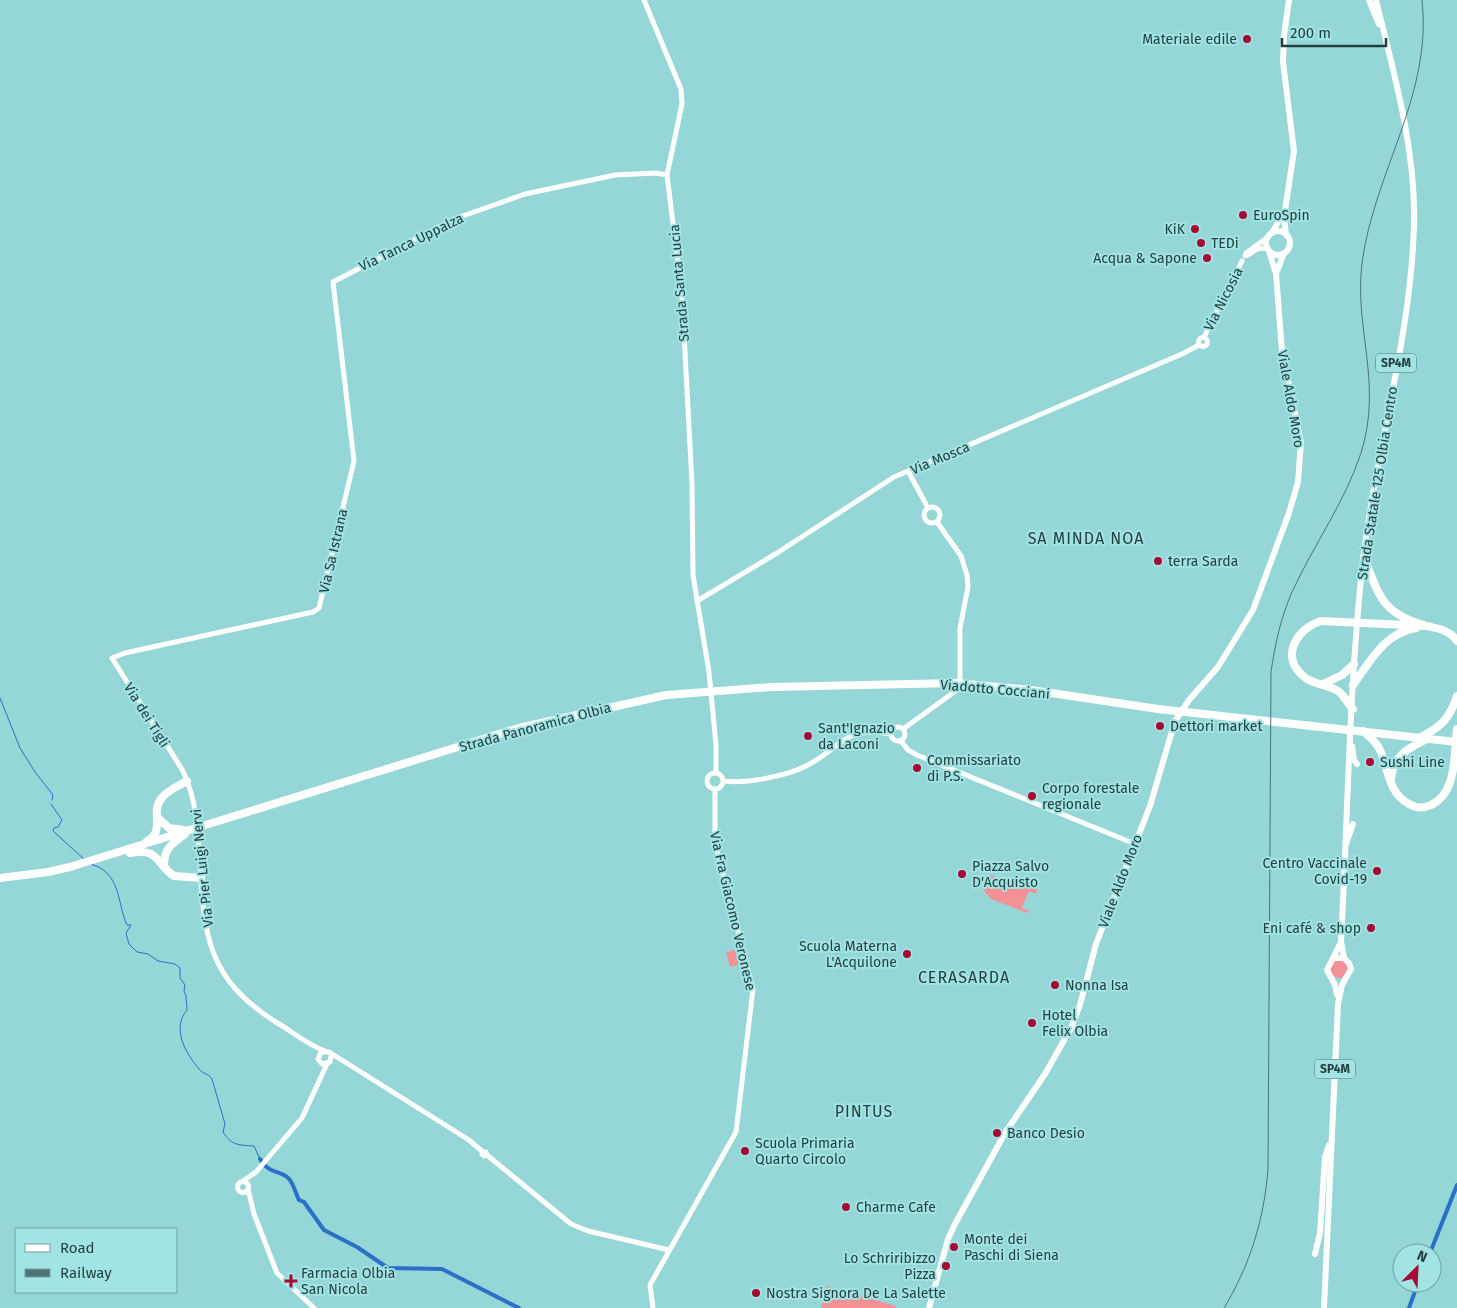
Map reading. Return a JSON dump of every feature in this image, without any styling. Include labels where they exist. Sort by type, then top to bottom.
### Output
[{"type":"highway","points":[[1364,557],[1376,590],[1385,604],[1407,619],[1446,630],[1457,641]]},
{"type":"highway","points":[[1353,709],[1340,693],[1310,681],[1297,669],[1292,652],[1300,632],[1320,621],[1428,626]]},
{"type":"highway","points":[[1353,685],[1371,657],[1384,643],[1410,629],[1428,626]]},
{"type":"highway","points":[[1321,684],[1333,681],[1354,664]]},
{"type":"highway","name":"Viadotto Cocciani","points":[[703,692],[772,687],[955,683],[1030,690],[1158,709],[1361,731]]},
{"type":"highway","name":"Strada Panoramica Olbia","points":[[191,830],[519,728],[635,701],[703,692]]},
{"type":"highway","points":[[1457,696],[1452,712],[1445,722],[1438,729],[1422,737],[1397,758],[1392,770],[1391,781],[1401,800],[1412,806],[1423,808],[1444,797],[1452,779],[1457,729]]},
{"type":"highway","points":[[1361,731],[1457,742]]},
{"type":"highway","points":[[1361,731],[1378,746],[1396,793]]},
{"type":"highway","points":[[111,854],[124,847],[149,840],[158,829],[157,811],[160,799],[187,781]]},
{"type":"highway","points":[[158,818],[169,828],[191,830]]},
{"type":"highway","points":[[0,878],[48,872],[70,867],[191,830]]},
{"type":"highway","points":[[164,866],[164,856],[170,845],[191,830]]},
{"type":"highway","points":[[111,854],[116,857],[131,852],[153,853],[174,876],[201,878]]},
{"type":"main road","points":[[1288,192],[1282,217],[1270,235],[1268,250],[1276,255],[1284,253],[1290,244],[1286,235],[1284,217],[1293,161],[1293,141],[1283,47],[1289,0]]},
{"type":"main road","points":[[1369,0],[1388,46]]},
{"type":"main road","name":"Strada Statale 125 Olbia Centro","points":[[1344,958],[1341,941],[1344,848],[1354,664],[1364,557],[1375,478],[1407,303],[1414,224],[1411,168],[1396,83],[1376,0]]},
{"type":"main road","points":[[1270,235],[1280,232],[1286,235]]},
{"type":"main road","name":"Viale Aldo Moro","points":[[929,1308],[948,1239],[955,1224],[1005,1133],[1048,1068],[1071,1028],[1096,944],[1150,806],[1175,721],[1189,700],[1218,667],[1253,610],[1298,482],[1301,442],[1282,351],[1276,274],[1268,250]]},
{"type":"main road","name":"Viale Aldo Moro","points":[[1276,274],[1284,253]]},
{"type":"main road","points":[[1350,740],[1354,760],[1357,764]]},
{"type":"main road","points":[[1344,848],[1353,824]]},
{"type":"main road","name":"Strada Statale 125 Olbia Centro","points":[[1334,958],[1341,941]]},
{"type":"main road","points":[[1334,958],[1344,958]]},
{"type":"main road","name":"SP4M","points":[[1324,1308],[1338,1004],[1337,991],[1327,970],[1329,963],[1334,958]]},
{"type":"main road","name":"SP4M","points":[[1338,1004],[1345,979],[1351,969],[1349,963],[1344,958]]},
{"type":"main road","points":[[1332,978],[1338,980],[1345,979]]},
{"type":"main road","points":[[1315,1254],[1320,1233],[1325,1157],[1332,1134]]},
{"type":"street","name":"Strada Santa Lucia","points":[[644,0],[681,89],[682,104],[667,174],[682,296],[692,483],[693,575],[697,601]]},
{"type":"street","name":"Via Tanca Uppalza","points":[[333,282],[454,219],[525,194],[615,175],[667,174]]},
{"type":"street","name":"Via Nicosia","points":[[1268,250],[1257,249],[1245,256],[1246,253],[1270,235]]},
{"type":"street","name":"Via Nicosia","points":[[1199,345],[1199,340],[1204,337],[1242,261]]},
{"type":"street","name":"Via Sa Istrana","points":[[112,658],[134,651],[313,612],[319,608],[354,462],[333,282]]},
{"type":"street","name":"Via Mosca","points":[[697,601],[777,553],[877,486],[1199,345]]},
{"type":"street","points":[[908,471],[928,508]]},
{"type":"street","points":[[928,508],[934,508],[939,512],[940,518],[936,522],[930,523],[925,520],[924,513],[928,508]]},
{"type":"street","points":[[936,522],[960,556],[967,576],[968,586],[960,628],[960,685],[957,690],[904,729],[903,738],[908,750],[1134,844]]},
{"type":"street","points":[[697,601],[709,672],[716,745],[716,773]]},
{"type":"street","name":"Via dei Tigli","points":[[112,658],[183,771]]},
{"type":"street","points":[[891,734],[896,727],[904,729]]},
{"type":"street","points":[[724,781],[744,782],[798,769],[855,733],[869,731],[891,734]]},
{"type":"street","points":[[891,734],[894,740],[903,738]]},
{"type":"street","name":"Via Pier Luigi Nervi","points":[[183,771],[195,802],[204,920],[214,954],[226,980],[254,1008],[309,1041],[325,1051],[328,1061],[318,1060],[318,1055],[309,1041]]},
{"type":"street","points":[[716,773],[724,781]]},
{"type":"street","points":[[716,773],[709,776],[706,780],[709,788],[716,790],[721,788],[724,781]]},
{"type":"street","name":"Via Fra Giacomo Veronese","points":[[653,1308],[650,1285],[736,1132],[750,1023],[753,990],[715,843],[716,790]]},
{"type":"street","points":[[318,1055],[325,1051]]},
{"type":"street","points":[[249,1199],[237,1187],[239,1183],[256,1172],[302,1118],[328,1061],[346,1064],[469,1140],[571,1224],[588,1231],[669,1250]]},
{"type":"street","points":[[256,1172],[249,1188],[249,1199],[277,1273],[314,1308]]},
{"type":"street","points":[[243,1181],[249,1188]]},
{"type":"street","points":[[242,1192],[249,1188]]},
{"type":"shaded area","points":[[990,875],[1024,889],[1028,881],[1038,885],[1036,894],[1029,891],[1022,908],[1029,911],[1027,913],[991,899],[984,891]]},
{"type":"shaded area","points":[[735,950],[739,965],[730,967],[726,952]]},
{"type":"shaded area","points":[[1335,960],[1343,960],[1348,965],[1346,976],[1335,978],[1330,973],[1330,965]]},
{"type":"shaded area","points":[[826,1286],[896,1306],[895,1308],[821,1308]]},
{"type":"waterway","points":[[0,698],[20,748],[35,772],[53,795],[52,800]]},
{"type":"waterway","points":[[51,804],[62,820],[53,831],[85,860]]},
{"type":"waterway","points":[[90,864],[107,873],[113,881],[127,925],[131,925],[126,933],[129,944],[137,952],[148,954],[158,961],[175,964],[180,968],[180,978],[185,985],[187,1010],[182,1017],[180,1025],[182,1041],[190,1057],[200,1070],[212,1079],[225,1124],[223,1132],[236,1144],[254,1146],[260,1159]]},
{"type":"waterway","points":[[260,1159],[268,1168],[283,1174],[290,1180],[299,1200],[304,1202],[324,1230],[357,1247],[388,1268],[442,1269],[519,1308]]},
{"type":"waterway","points":[[1434,1243],[1457,1185]]},
{"type":"waterway","points":[[1409,1308],[1414,1293]]},
{"type":"railway","points":[[1224,1308],[1241,1275],[1254,1242],[1263,1206],[1268,1169],[1271,672],[1274,651],[1288,601],[1346,489],[1361,453],[1367,427],[1369,380],[1362,311],[1362,263],[1368,229],[1401,133],[1419,68],[1423,35],[1422,0]]},
{"type":"place","name":"Materiale edile","points":[[1247,39]]},
{"type":"place","name":"EuroSpin","points":[[1243,215]]},
{"type":"place","name":"KiK","points":[[1195,229]]},
{"type":"place","name":"TEDi","points":[[1201,243]]},
{"type":"place","name":"Acqua & Sapone","points":[[1207,258]]},
{"type":"place","name":"terra Sarda","points":[[1158,561]]},
{"type":"place","name":"Dettori market","points":[[1160,726]]},
{"type":"place","name":"Sant'Ignazio da Laconi","points":[[808,736]]},
{"type":"place","name":"Sushi Line","points":[[1370,762]]},
{"type":"place","name":"Commissariato di P.S.","points":[[917,768]]},
{"type":"place","name":"Corpo forestale regionale","points":[[1032,796]]},
{"type":"place","name":"Centro Vaccinale Covid-19","points":[[1377,871]]},
{"type":"place","name":"Piazza Salvo D'Acquisto","points":[[962,874]]},
{"type":"place","name":"Eni café & shop","points":[[1371,928]]},
{"type":"place","name":"Scuola Materna L'Acquilone","points":[[907,954]]},
{"type":"place","name":"Nonna Isa","points":[[1055,985]]},
{"type":"place","name":"Hotel Felix Olbia","points":[[1032,1023]]},
{"type":"place","name":"Banco Desio","points":[[997,1133]]},
{"type":"place","name":"Scuola Primaria Quarto Circolo","points":[[745,1151]]},
{"type":"place","name":"Charme Cafe","points":[[846,1207]]},
{"type":"place","name":"Monte dei Paschi di Siena","points":[[954,1247]]},
{"type":"place","name":"Lo Schriribizzo Pizza","points":[[946,1266]]},
{"type":"place","name":"Farmacia Olbia San Nicola","points":[[291,1281]]},
{"type":"place","name":"Nostra Signora De La Salette","points":[[756,1293]]},
{"type":"district","name":"SA MINDA NOA","points":[[1086,538]]},
{"type":"district","name":"CERASARDA","points":[[964,977]]},
{"type":"district","name":"PINTUS","points":[[864,1111]]}]
